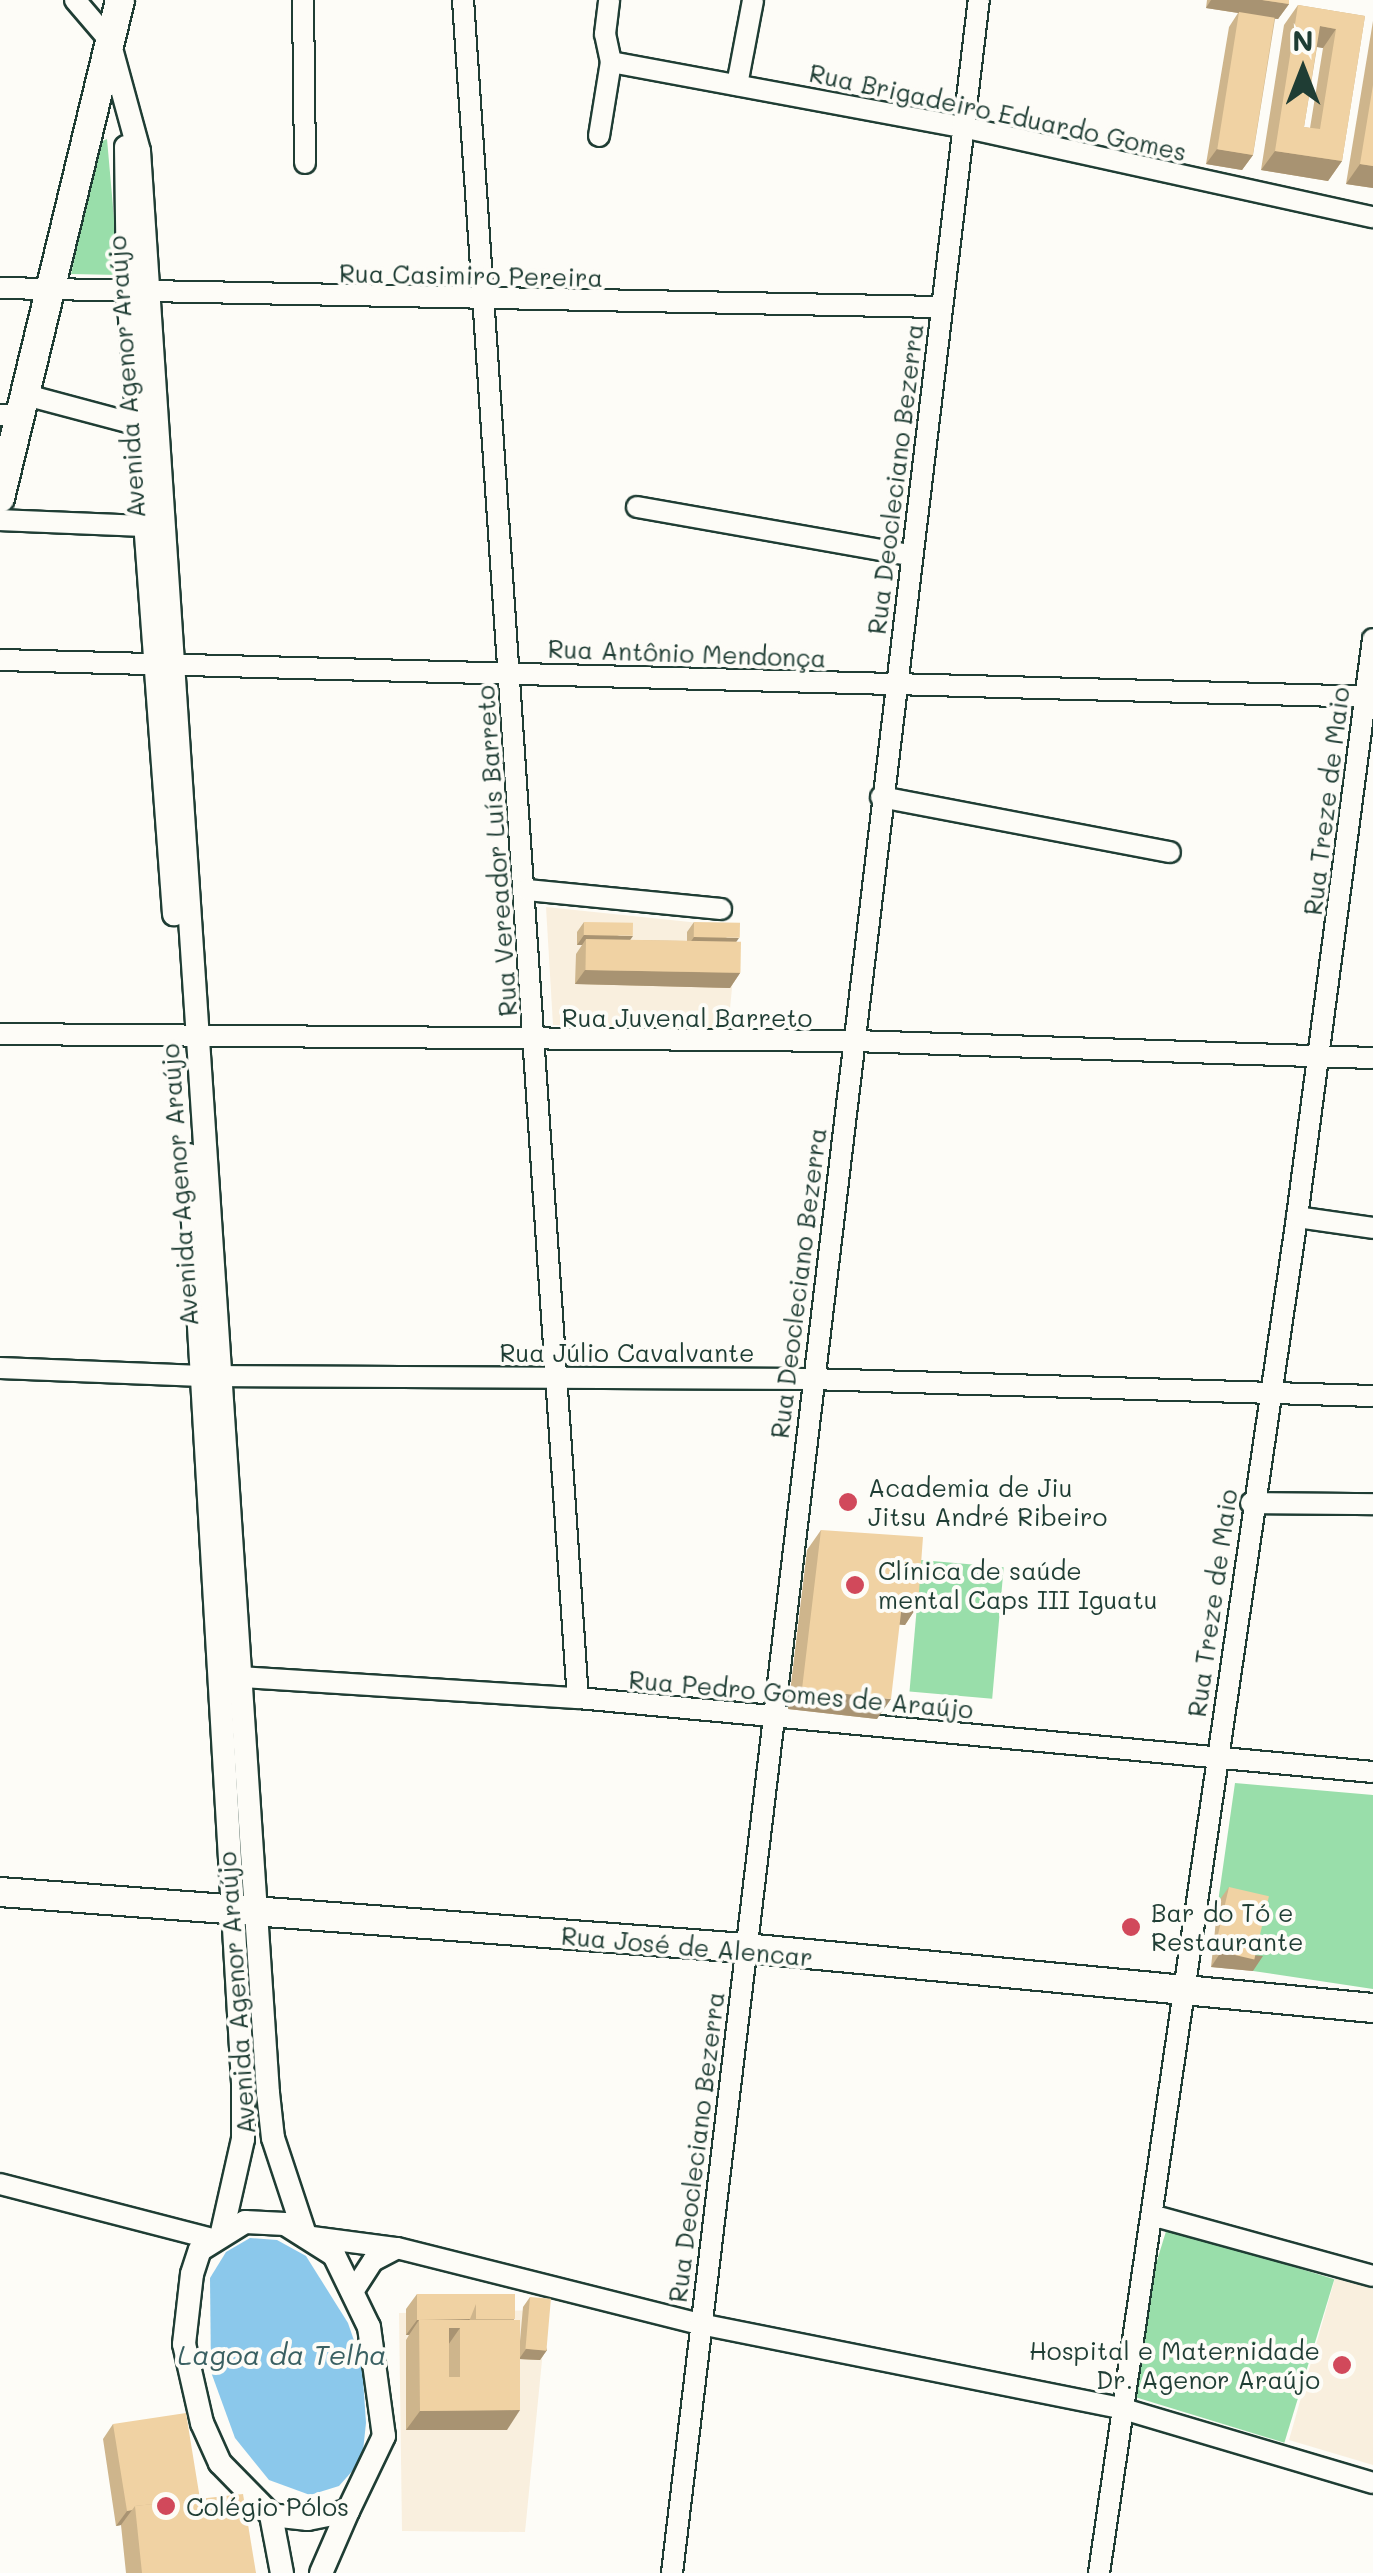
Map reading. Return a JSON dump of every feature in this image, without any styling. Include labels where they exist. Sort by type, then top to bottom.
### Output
[{"type":"main road","points":[[0,498],[15,408],[50,290],[120,0]]},
{"type":"main road","name":"Rua José de Alencar","points":[[0,1892],[248,1914],[745,1948],[1373,2008]]},
{"type":"street","name":"Avenida Agenor Araújo","points":[[75,0],[110,40],[131,131],[125,151],[165,666],[248,1914],[273,2138],[308,2234],[334,2255],[354,2290],[378,2366],[384,2436],[321,2573]]},
{"type":"street","points":[[303,0],[305,163]]},
{"type":"street","name":"Rua Vereador Luís Barreto","points":[[463,0],[508,672],[527,890],[578,1698]]},
{"type":"street","points":[[599,136],[611,62],[604,34],[609,0]]},
{"type":"street","points":[[737,85],[754,0]]},
{"type":"street","name":"Rua Deocleciano Bezerra","points":[[672,2573],[810,1378],[978,0]]},
{"type":"street","name":"Rua Brigadeiro Eduardo Gomes","points":[[611,62],[962,127],[1373,217]]},
{"type":"street","name":"Rua Casimiro Pereira","points":[[0,288],[940,308]]},
{"type":"street","name":"Avenida Agenor Araújo","points":[[138,292],[146,526],[165,666]]},
{"type":"street","points":[[15,408],[140,425]]},
{"type":"street","points":[[636,506],[910,556]]},
{"type":"street","points":[[0,520],[146,526]]},
{"type":"street","name":"Rua Treze de Maio","points":[[1099,2573],[1120,2408],[1155,2216],[1251,1502],[1364,782],[1373,640]]},
{"type":"street","name":"Rua Antônio Mendonça","points":[[0,660],[1369,697]]},
{"type":"street","points":[[881,797],[1170,852]]},
{"type":"street","points":[[527,890],[721,910]]},
{"type":"street","name":"Rua Juvenal Barreto","points":[[0,1034],[535,1042],[854,1041],[1373,1058]]},
{"type":"street","points":[[1297,1218],[1373,1228]]},
{"type":"street","name":"Rua Júlio Cavalvante","points":[[0,1368],[211,1376],[810,1378],[1373,1396]]},
{"type":"street","points":[[1251,1502],[1373,1504]]},
{"type":"street","name":"Rua Pedro Gomes de Araújo","points":[[232,1676],[578,1698],[1373,1772]]},
{"type":"street","name":"Avenida Agenor Araújo","points":[[248,1914],[243,2140],[217,2236],[200,2250],[187,2299],[190,2386],[220,2463],[271,2515]]},
{"type":"street","points":[[0,2184],[217,2236],[264,2222],[308,2234],[397,2248],[700,2324],[1120,2408],[1373,2482]]},
{"type":"street","points":[[1155,2216],[1373,2276]]},
{"type":"street","points":[[354,2290],[373,2260],[397,2248]]},
{"type":"street","points":[[282,2573],[271,2515],[308,2519],[348,2511]]},
{"type":"shaded area","points":[[546,907],[738,927],[728,1029],[553,1025]]},
{"type":"shaded area","name":"Hospital e Maternidade Dr. Agenor Araújo","points":[[1335,2278],[1373,2289],[1373,2465],[1289,2440]]},
{"type":"shaded area","points":[[547,2310],[525,2532],[402,2531],[399,2313]]},
{"type":"green space","points":[[107,139],[119,275],[71,274],[100,142]]},
{"type":"green space","points":[[921,1560],[1004,1567],[992,1699],[909,1691]]},
{"type":"green space","points":[[1235,1783],[1373,1795],[1373,1989],[1253,1971],[1259,1911],[1218,1902]]},
{"type":"green space","points":[[1167,2228],[1334,2279],[1284,2443],[1117,2392]]},
{"type":"water","name":"Lagoa da Telha","points":[[250,2238],[277,2240],[306,2256],[348,2323],[362,2364],[366,2423],[362,2460],[339,2486],[310,2495],[269,2480],[235,2438],[211,2372],[210,2278],[226,2252]]},
{"type":"building","points":[[1298,5],[1365,16],[1342,161],[1275,151]],"holes":[[[1320,26],[1336,29],[1320,129],[1304,127]]]},
{"type":"building","points":[[1239,12],[1275,18],[1253,155],[1217,149]]},
{"type":"building","points":[[1373,85],[1373,166],[1360,164]]},
{"type":"building","points":[[584,922],[633,923],[633,936],[584,935]]},
{"type":"building","points":[[694,922],[740,923],[740,938],[694,937]]},
{"type":"building","points":[[586,939],[741,942],[740,973],[585,970]]},
{"type":"building","points":[[821,1530],[923,1537],[918,1605],[902,1604],[891,1699],[802,1689]]},
{"type":"building","points":[[1229,1887],[1269,1896],[1254,1960],[1214,1950]]},
{"type":"building","points":[[417,2294],[515,2294],[515,2319],[476,2319],[476,2304],[470,2319],[417,2320]]},
{"type":"building","points":[[530,2297],[551,2299],[546,2351],[525,2349]]},
{"type":"building","points":[[419,2320],[520,2320],[520,2410],[420,2411]],"holes":[[[449,2328],[460,2328],[460,2377],[449,2377]]]},
{"type":"building","points":[[186,2413],[200,2499],[135,2506],[127,2511],[113,2424]]},
{"type":"building","points":[[243,2494],[256,2573],[142,2573],[135,2506]]},
{"type":"place","name":"Academia de Jiu Jitsu André Ribeiro","points":[[848,1502]]},
{"type":"place","name":"Clínica de saúde mental Caps III Iguatu","points":[[855,1585]]},
{"type":"place","name":"Bar do Tó e Restaurante","points":[[1131,1927]]},
{"type":"place","name":"Hospital e Maternidade Dr. Agenor Araújo","points":[[1342,2365]]},
{"type":"place","name":"Colégio Pólos","points":[[166,2506]]}]
